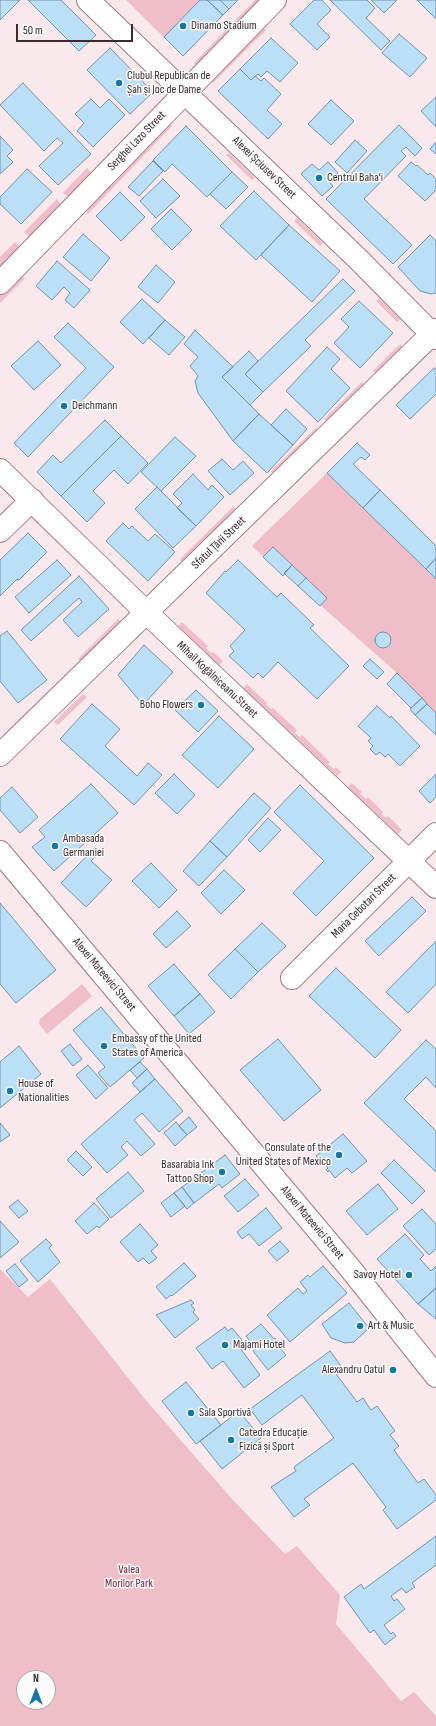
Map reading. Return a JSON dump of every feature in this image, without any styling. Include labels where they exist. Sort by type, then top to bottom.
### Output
[{"type":"main road","name":"Alexei Șciusev Street","points":[[88,0],[435,334]]},
{"type":"main road","name":"Serghei Lazo Street","points":[[0,282],[275,0]]},
{"type":"main road","name":"Sfatul Țării Street","points":[[0,755],[435,334]]},
{"type":"main road","name":"Mihail Kogălniceanu Street","points":[[0,470],[147,613],[436,887]]},
{"type":"main road","points":[[0,531],[32,500]]},
{"type":"main road","name":"Maria Cebotari Street","points":[[292,978],[436,834]]},
{"type":"main road","name":"Alexei Mateevici Street","points":[[0,852],[344,1261],[435,1372]]},
{"type":"green space","name":"Dinamo Stadium","points":[[126,0],[238,0],[183,56]]},
{"type":"green space","points":[[255,0],[263,0],[199,67],[194,63]]},
{"type":"green space","points":[[262,26],[266,30],[213,83],[209,80]]},
{"type":"green space","points":[[166,121],[172,126],[88,214],[81,208]]},
{"type":"green space","points":[[229,153],[255,178],[252,180],[226,155]]},
{"type":"green space","points":[[87,168],[93,174],[70,198],[63,193]]},
{"type":"green space","points":[[57,199],[62,206],[30,238],[24,232]]},
{"type":"green space","points":[[297,218],[323,243],[320,246],[294,221]]},
{"type":"green space","points":[[15,242],[21,247],[0,269],[0,257]]},
{"type":"green space","points":[[18,272],[25,278],[0,303],[0,291]]},
{"type":"green space","points":[[379,298],[400,319],[397,322],[376,301]]},
{"type":"green space","points":[[400,344],[403,347],[376,374],[373,371]]},
{"type":"green space","points":[[362,382],[365,385],[327,422],[324,419]]},
{"type":"green space","points":[[316,428],[319,431],[274,475],[271,471]]},
{"type":"green space","points":[[327,473],[436,579],[436,713],[397,673],[285,574],[283,576],[252,546]]},
{"type":"green space","points":[[233,507],[237,511],[184,564],[180,559]]},
{"type":"green space","points":[[118,619],[122,623],[81,663],[78,659]]},
{"type":"green space","points":[[182,622],[208,646],[206,648],[211,653],[213,652],[223,661],[219,665],[178,626]]},
{"type":"green space","points":[[247,684],[267,703],[266,704],[271,709],[273,708],[297,730],[295,733],[300,737],[302,735],[330,762],[328,764],[334,769],[336,767],[341,772],[337,776],[243,688]]},
{"type":"green space","points":[[83,694],[87,697],[58,725],[54,722]]},
{"type":"green space","points":[[352,783],[362,792],[360,794],[366,799],[368,797],[383,812],[381,814],[386,818],[388,816],[402,830],[398,834],[348,787]]},
{"type":"green space","points":[[82,984],[92,996],[47,1034],[39,1024],[40,1019]]},
{"type":"green space","name":"Valea Morilor Park","points":[[0,1269],[28,1297],[50,1279],[144,1398],[232,1499],[285,1554],[297,1546],[340,1595],[336,1624],[401,1701],[414,1692],[436,1716],[436,1726],[0,1726]]},
{"type":"building","points":[[0,0],[20,0],[0,20]]},
{"type":"building","points":[[28,0],[61,0],[96,35],[79,51]]},
{"type":"building","points":[[200,0],[207,0],[223,15],[183,56],[164,37]]},
{"type":"building","points":[[207,0],[220,0],[229,9],[223,15]]},
{"type":"building","points":[[220,0],[238,0],[229,9]]},
{"type":"building","points":[[314,0],[322,0],[331,10],[317,24],[330,37],[317,50],[290,24]]},
{"type":"building","points":[[330,0],[367,0],[375,8],[366,18],[390,41],[381,50]]},
{"type":"building","points":[[371,0],[397,0],[384,13]]},
{"type":"building","points":[[417,0],[436,0],[436,19]]},
{"type":"building","points":[[399,34],[427,58],[410,77],[382,53]]},
{"type":"building","points":[[271,38],[298,63],[280,82],[267,71],[261,77],[258,74],[251,80],[240,69]]},
{"type":"building","points":[[110,48],[153,92],[130,114],[87,70]]},
{"type":"building","points":[[240,69],[251,80],[255,76],[261,81],[264,78],[281,94],[267,110],[282,124],[268,139],[218,91]]},
{"type":"building","points":[[23,83],[91,154],[58,185],[39,166],[63,143],[57,138],[44,151],[0,105]]},
{"type":"building","points":[[436,97],[436,127],[421,111]]},
{"type":"building","points":[[91,99],[100,108],[109,99],[125,115],[93,147],[77,131],[84,123],[75,114]]},
{"type":"building","points":[[331,100],[354,121],[331,145],[308,124]]},
{"type":"building","points":[[399,125],[422,148],[415,156],[406,147],[401,151],[406,156],[364,199],[412,245],[393,264],[326,199]]},
{"type":"building","points":[[186,126],[232,172],[207,197],[172,164],[165,172],[153,160]]},
{"type":"building","points":[[0,136],[13,150],[7,156],[13,162],[0,174]]},
{"type":"building","points":[[355,140],[367,151],[347,173],[335,162]]},
{"type":"building","points":[[436,142],[436,154],[430,149]]},
{"type":"building","points":[[153,161],[163,171],[139,196],[128,187]]},
{"type":"building","points":[[328,162],[338,173],[329,181],[333,186],[322,196],[301,174],[312,164],[319,170]]},
{"type":"building","points":[[411,162],[416,166],[417,165],[428,175],[430,173],[436,179],[436,190],[425,201],[398,176]]},
{"type":"building","points":[[27,169],[52,192],[21,224],[0,204],[0,197]]},
{"type":"building","points":[[232,172],[248,187],[226,209],[210,194]]},
{"type":"building","points":[[163,179],[180,196],[156,218],[140,201]]},
{"type":"building","points":[[254,191],[289,225],[256,260],[220,226]]},
{"type":"building","points":[[120,192],[145,217],[121,241],[96,216]]},
{"type":"building","points":[[171,209],[192,230],[172,250],[151,229]]},
{"type":"building","points":[[289,225],[340,271],[312,302],[261,255]]},
{"type":"building","points":[[83,234],[110,258],[91,281],[63,257]]},
{"type":"building","points":[[430,235],[436,241],[436,293],[431,294],[420,291],[398,267]]},
{"type":"building","points":[[57,261],[90,290],[74,308],[65,300],[70,293],[64,287],[52,300],[36,286]]},
{"type":"building","points":[[156,265],[175,282],[158,303],[138,287]]},
{"type":"building","points":[[343,279],[355,291],[305,340],[311,346],[263,392],[245,374]]},
{"type":"building","points":[[142,299],[165,320],[143,344],[120,322]]},
{"type":"building","points":[[359,301],[393,333],[360,368],[334,343],[349,327],[341,319]]},
{"type":"building","points":[[165,320],[185,337],[169,355],[149,338]]},
{"type":"building","name":"Deichmann","points":[[68,323],[114,367],[28,457],[14,443],[86,368],[54,337]]},
{"type":"building","points":[[195,330],[233,367],[222,377],[259,414],[233,441],[198,393],[195,381],[198,376],[190,366],[198,357],[184,344]]},
{"type":"building","points":[[38,341],[61,365],[34,390],[11,366]]},
{"type":"building","points":[[327,347],[340,359],[331,369],[350,388],[318,422],[286,391]]},
{"type":"building","points":[[249,351],[258,361],[245,374],[263,392],[250,405],[222,377]]},
{"type":"building","points":[[434,368],[436,370],[436,394],[410,419],[396,405]]},
{"type":"building","points":[[286,409],[307,429],[293,445],[271,425]]},
{"type":"building","points":[[259,414],[293,445],[267,473],[233,441]]},
{"type":"building","points":[[105,420],[121,436],[61,496],[37,472],[53,455],[61,463]]},
{"type":"building","points":[[121,436],[148,463],[128,484],[114,470],[93,491],[105,503],[87,522],[61,496]]},
{"type":"building","points":[[175,437],[196,456],[161,491],[141,472]]},
{"type":"building","points":[[357,443],[370,455],[365,460],[361,457],[353,464],[380,490],[363,508],[327,473]]},
{"type":"building","points":[[222,459],[233,470],[243,461],[254,473],[230,495],[208,471]]},
{"type":"building","points":[[193,474],[208,490],[212,485],[224,497],[196,526],[177,508],[182,503],[173,494]]},
{"type":"building","points":[[157,487],[196,526],[173,548],[135,509]]},
{"type":"building","points":[[380,490],[436,546],[436,558],[426,569],[363,508]]},
{"type":"building","points":[[123,523],[129,529],[132,526],[148,541],[155,534],[175,552],[148,581],[106,541]]},
{"type":"building","points":[[28,533],[47,552],[19,580],[17,579],[0,596],[0,560]]},
{"type":"building","points":[[273,547],[292,565],[283,576],[263,557]]},
{"type":"building","points":[[436,558],[436,579],[426,569]]},
{"type":"building","points":[[57,560],[71,575],[29,613],[15,597]]},
{"type":"building","points":[[238,560],[277,597],[281,593],[314,625],[310,628],[349,666],[317,699],[278,662],[263,678],[258,673],[253,678],[229,656],[234,651],[230,646],[245,630],[206,593],[225,571],[226,572]]},
{"type":"building","points":[[292,565],[306,578],[298,586],[284,573]]},
{"type":"building","points":[[79,576],[109,609],[78,637],[63,620],[82,602],[79,598],[31,641],[21,630]]},
{"type":"building","points":[[306,578],[327,598],[320,606],[298,586]]},
{"type":"building","points":[[7,631],[47,680],[18,703],[0,681],[0,636]]},
{"type":"building","points":[[380,632],[386,632],[391,637],[389,646],[386,648],[380,648],[375,643],[375,637]]},
{"type":"building","points":[[144,645],[173,672],[143,705],[118,675]]},
{"type":"building","points":[[370,659],[384,672],[377,679],[363,666]]},
{"type":"building","points":[[397,673],[422,698],[411,708],[387,684]]},
{"type":"building","points":[[196,690],[218,711],[198,732],[175,710]]},
{"type":"building","points":[[422,698],[427,704],[415,715],[410,709]]},
{"type":"building","points":[[92,704],[120,729],[105,746],[137,776],[148,763],[162,775],[134,805],[60,739]]},
{"type":"building","points":[[427,704],[436,713],[436,735],[415,715]]},
{"type":"building","points":[[377,706],[390,718],[391,716],[420,746],[400,766],[388,754],[385,757],[380,752],[376,755],[370,749],[373,746],[368,741],[371,738],[358,726]]},
{"type":"building","points":[[219,716],[254,749],[218,788],[182,755]]},
{"type":"building","points":[[174,774],[195,795],[177,814],[155,793]]},
{"type":"building","points":[[436,774],[436,797],[430,803],[419,791]]},
{"type":"building","points":[[91,784],[118,813],[54,871],[32,847],[45,837],[39,830]]},
{"type":"building","points":[[300,785],[374,858],[316,916],[293,893],[324,861],[274,812]]},
{"type":"building","points":[[12,787],[38,817],[20,833],[0,810],[0,798]]},
{"type":"building","points":[[254,793],[271,808],[227,857],[210,841]]},
{"type":"building","points":[[268,818],[281,830],[260,852],[248,840]]},
{"type":"building","points":[[210,841],[227,857],[199,886],[183,871]]},
{"type":"building","points":[[95,847],[98,849],[95,857],[91,861],[112,880],[86,907],[61,883]]},
{"type":"building","points":[[151,863],[177,890],[159,908],[132,881]]},
{"type":"building","points":[[224,870],[245,890],[221,914],[201,893]]},
{"type":"building","points":[[412,897],[426,911],[379,956],[365,941]]},
{"type":"building","points":[[0,903],[56,970],[16,1003],[0,984]]},
{"type":"building","points":[[177,911],[191,926],[166,948],[153,934]]},
{"type":"building","points":[[262,923],[286,946],[258,972],[235,949]]},
{"type":"building","points":[[436,941],[436,984],[408,1013],[386,992]]},
{"type":"building","points":[[235,949],[258,972],[231,999],[208,975]]},
{"type":"building","points":[[174,964],[200,994],[174,1016],[148,986]]},
{"type":"building","points":[[336,968],[401,1030],[375,1058],[309,996]]},
{"type":"building","points":[[200,994],[215,1012],[189,1034],[174,1016]]},
{"type":"building","points":[[101,1007],[144,1058],[110,1087],[98,1073],[105,1067],[73,1030]]},
{"type":"building","points":[[278,1039],[321,1090],[284,1121],[240,1070]]},
{"type":"building","points":[[426,1040],[436,1049],[436,1088],[426,1077],[404,1099],[436,1131],[436,1172],[364,1103]]},
{"type":"building","points":[[70,1044],[82,1059],[73,1066],[61,1051]]},
{"type":"building","name":"House of Nationalities","points":[[19,1046],[41,1074],[0,1108],[0,1062]]},
{"type":"building","points":[[140,1062],[147,1069],[137,1078],[130,1070]]},
{"type":"building","points":[[88,1065],[108,1088],[96,1099],[76,1075]]},
{"type":"building","points":[[147,1069],[155,1079],[140,1092],[132,1083]]},
{"type":"building","points":[[155,1079],[183,1111],[159,1132],[142,1113],[134,1120],[155,1144],[141,1156],[127,1141],[121,1147],[128,1155],[107,1173],[81,1144]]},
{"type":"building","points":[[189,1117],[197,1127],[187,1135],[179,1126]]},
{"type":"building","points":[[176,1122],[187,1135],[175,1146],[164,1133]]},
{"type":"building","name":"House of Nationalities","points":[[0,1123],[10,1135],[0,1142]]},
{"type":"building","name":"Consulate of the United States of Mexico","points":[[343,1134],[367,1161],[352,1173],[347,1168],[335,1178],[329,1170],[328,1172],[326,1170],[328,1168],[325,1165],[322,1165],[323,1163],[316,1156]]},
{"type":"building","points":[[76,1151],[92,1167],[83,1176],[67,1160]]},
{"type":"building","points":[[225,1155],[240,1174],[222,1188],[219,1184],[194,1203],[182,1187]]},
{"type":"building","points":[[394,1160],[425,1191],[412,1204],[381,1173]]},
{"type":"building","points":[[128,1172],[144,1191],[111,1218],[96,1199]]},
{"type":"building","points":[[245,1179],[259,1195],[238,1212],[224,1196]]},
{"type":"building","points":[[378,1184],[398,1209],[367,1235],[346,1211]]},
{"type":"building","points":[[182,1187],[194,1203],[187,1209],[174,1193]]},
{"type":"building","points":[[174,1193],[185,1206],[171,1217],[161,1203]]},
{"type":"building","points":[[18,1200],[28,1211],[19,1218],[9,1207]]},
{"type":"building","points":[[94,1203],[109,1219],[99,1228],[97,1226],[87,1234],[75,1221]]},
{"type":"building","points":[[266,1208],[282,1228],[259,1246],[249,1234],[242,1239],[237,1232]]},
{"type":"building","points":[[422,1209],[436,1224],[436,1249],[429,1255],[403,1226]]},
{"type":"building","points":[[0,1221],[19,1242],[0,1258]]},
{"type":"building","points":[[140,1224],[158,1245],[151,1251],[157,1258],[149,1264],[143,1258],[138,1262],[120,1242]]},
{"type":"building","points":[[405,1234],[424,1255],[420,1259],[431,1271],[436,1266],[436,1288],[418,1304],[377,1259]]},
{"type":"building","points":[[46,1239],[52,1245],[49,1248],[60,1262],[38,1282],[20,1261]]},
{"type":"building","points":[[280,1241],[289,1251],[277,1261],[268,1251]]},
{"type":"building","points":[[184,1263],[196,1276],[172,1296],[171,1295],[166,1299],[156,1287]]},
{"type":"building","points":[[15,1264],[28,1280],[19,1287],[6,1271]]},
{"type":"building","points":[[323,1266],[347,1293],[290,1342],[267,1315],[298,1288],[303,1294],[307,1291],[300,1282],[308,1275],[310,1277]]},
{"type":"building","points":[[436,1288],[436,1319],[418,1304]]},
{"type":"building","points":[[191,1300],[194,1303],[191,1305],[195,1310],[193,1312],[199,1319],[175,1338],[156,1315]]},
{"type":"building","points":[[349,1303],[369,1328],[354,1342],[345,1343],[331,1338],[322,1324]]},
{"type":"building","points":[[261,1324],[280,1344],[278,1346],[286,1355],[268,1370],[253,1351],[256,1349],[246,1336]]},
{"type":"building","points":[[225,1327],[228,1331],[232,1328],[242,1340],[237,1344],[260,1375],[244,1388],[223,1361],[212,1369],[196,1348]]},
{"type":"building","points":[[330,1351],[341,1366],[334,1371],[357,1402],[363,1398],[371,1410],[377,1406],[395,1431],[390,1435],[399,1446],[394,1450],[418,1483],[424,1479],[436,1495],[436,1500],[397,1529],[383,1510],[386,1507],[353,1463],[304,1499],[310,1505],[294,1517],[271,1487],[296,1471],[294,1467],[334,1438],[302,1395],[262,1425],[250,1409]]},
{"type":"building","name":"Sala Sportivă","points":[[186,1382],[221,1425],[196,1444],[162,1401]]},
{"type":"building","name":"Catedra Educație Fizică și Sport","points":[[239,1411],[261,1438],[222,1469],[200,1441]]},
{"type":"building","points":[[436,1536],[436,1565],[412,1583],[415,1587],[406,1593],[402,1588],[391,1596],[394,1601],[397,1599],[405,1609],[384,1625],[391,1634],[393,1632],[396,1636],[385,1645],[374,1630],[370,1633],[344,1597],[361,1584],[364,1589]]},
{"type":"place","name":"Dinamo Stadium","points":[[183,26]]},
{"type":"place","name":"Clubul Republican de Șah și Joc de Dame","points":[[119,83]]},
{"type":"place","name":"Centrul Baha'i","points":[[319,178]]},
{"type":"place","name":"Deichmann","points":[[64,406]]},
{"type":"place","name":"Boho Flowers","points":[[201,705]]},
{"type":"place","name":"Ambasada Germaniei","points":[[55,846]]},
{"type":"place","name":"Embassy of the United States of America","points":[[104,1046]]},
{"type":"place","name":"House of Nationalities","points":[[10,1091]]},
{"type":"place","name":"Consulate of the United States of Mexico","points":[[339,1155]]},
{"type":"place","name":"Basarabia Ink Tattoo Shop","points":[[222,1172]]},
{"type":"place","name":"Savoy Hotel","points":[[409,1275]]},
{"type":"place","name":"Art & Music","points":[[360,1326]]},
{"type":"place","name":"Majami Hotel","points":[[225,1345]]},
{"type":"place","name":"Alexandru Oatul","points":[[393,1370]]},
{"type":"place","name":"Sala Sportivă","points":[[191,1413]]},
{"type":"place","name":"Catedra Educație Fizică și Sport","points":[[231,1440]]}]
